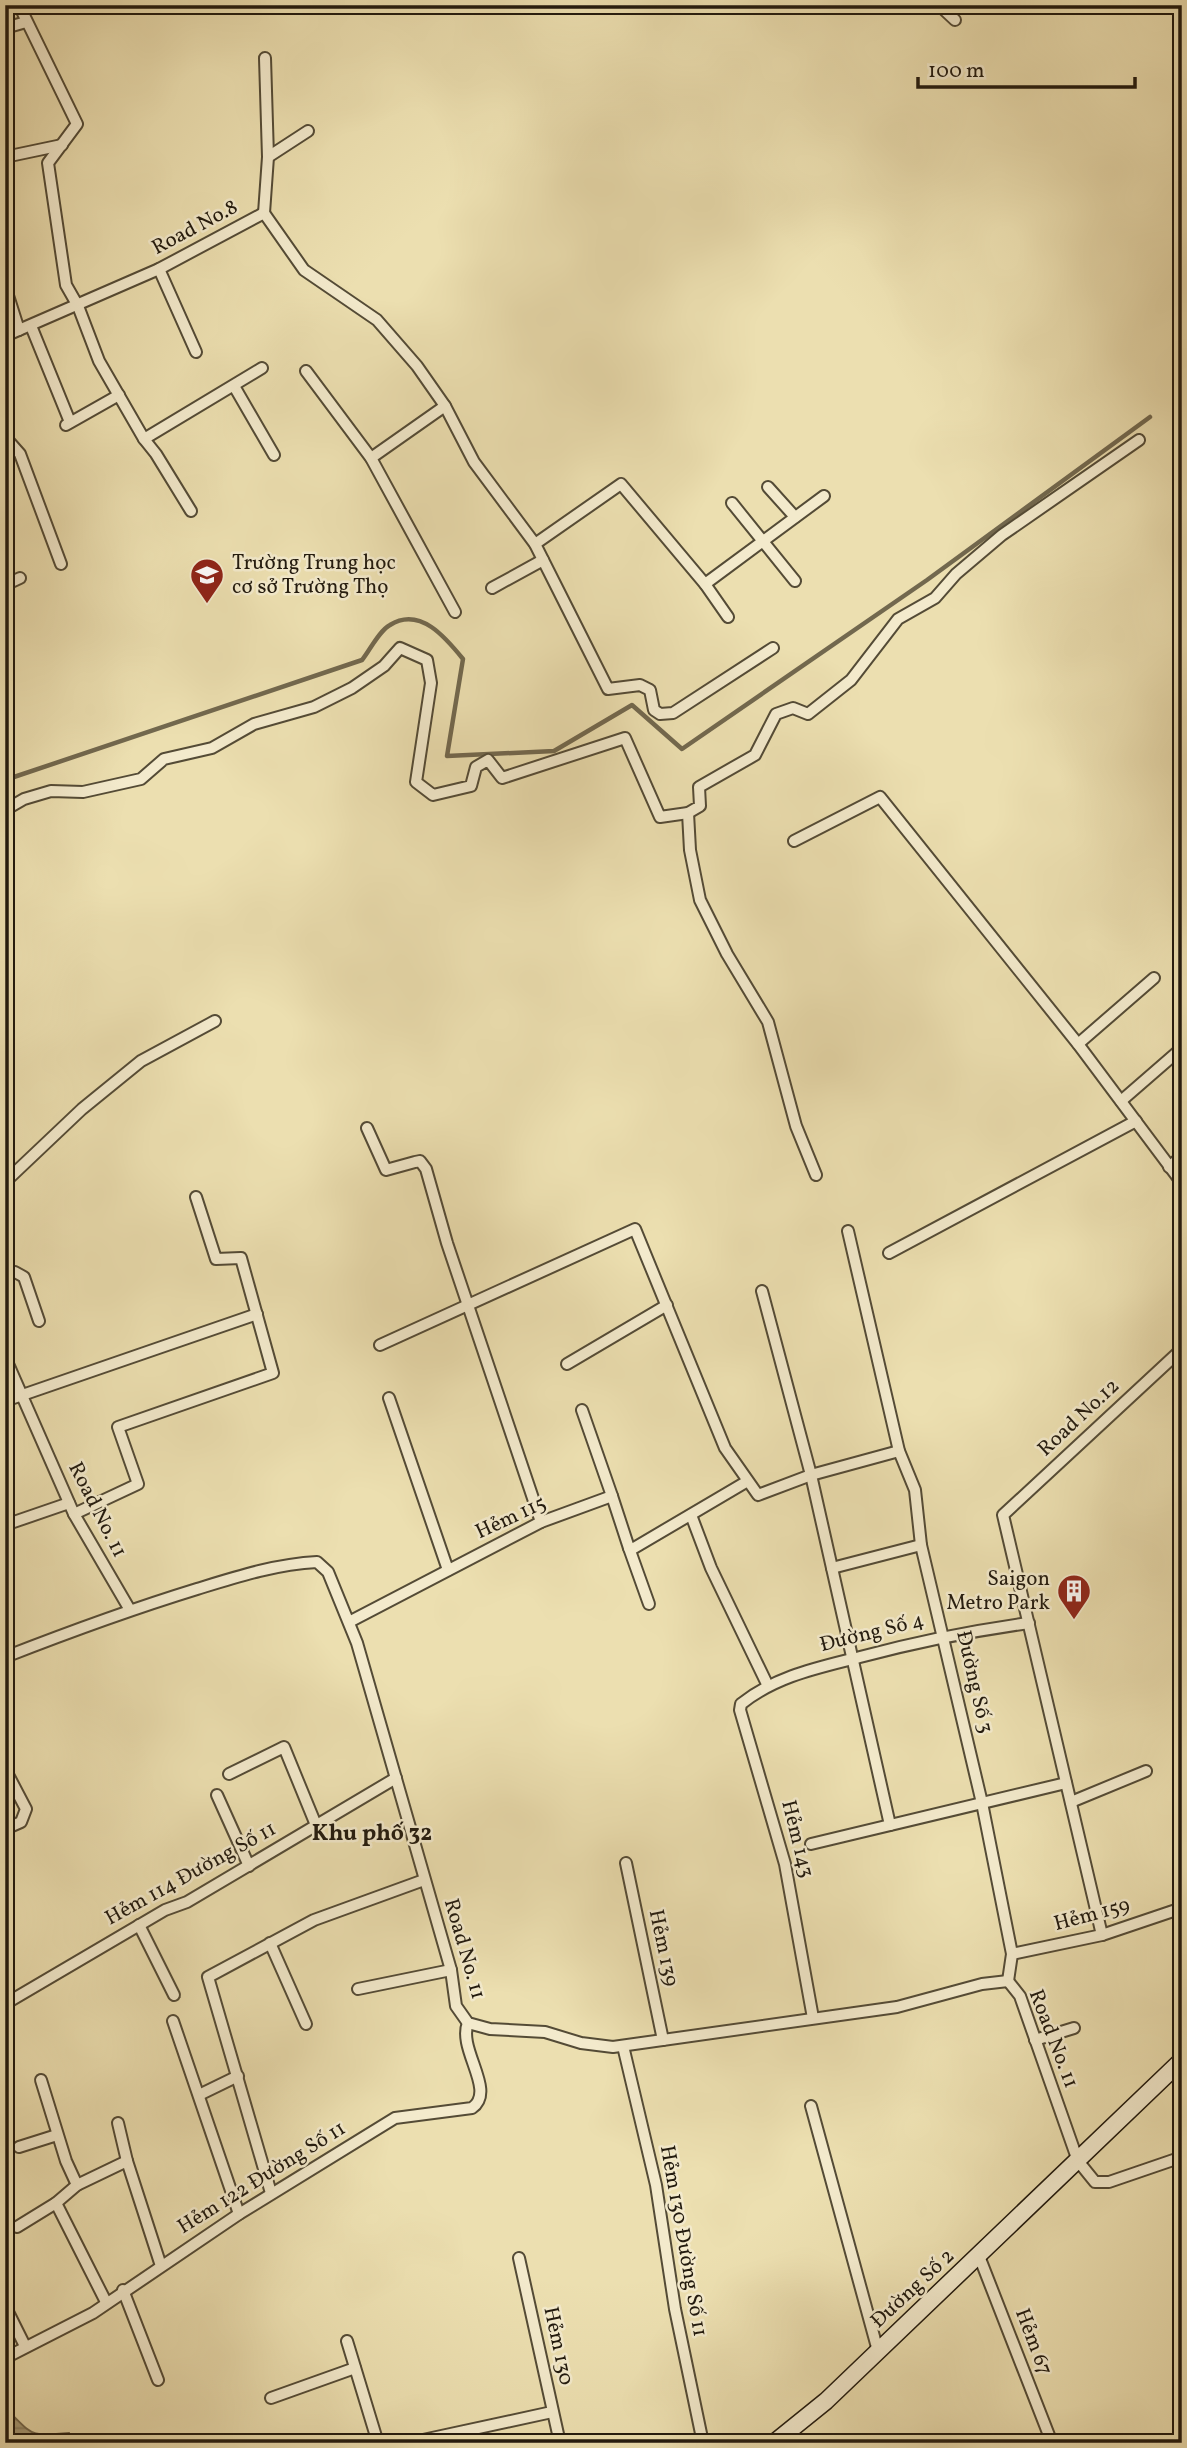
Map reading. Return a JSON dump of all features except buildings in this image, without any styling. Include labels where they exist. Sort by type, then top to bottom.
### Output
[{"type":"street","points":[[19,5],[77,124],[48,163],[66,285],[78,306],[99,361],[144,439],[191,511]]},
{"type":"street","points":[[939,5],[955,19]]},
{"type":"street","points":[[5,28],[26,22]]},
{"type":"street","name":"Road No.8","points":[[5,337],[159,269],[264,214],[268,157],[265,58]]},
{"type":"street","points":[[268,157],[308,131]]},
{"type":"street","points":[[5,156],[62,145]]},
{"type":"street","points":[[264,214],[303,270],[377,320],[417,366],[445,406],[474,462],[535,544],[608,689],[640,685],[650,690],[654,710],[660,714],[674,713],[773,648]]},
{"type":"street","points":[[159,269],[196,352]]},
{"type":"street","points":[[5,286],[67,424],[119,395]]},
{"type":"street","points":[[144,439],[262,368]]},
{"type":"street","points":[[306,372],[371,458],[455,612]]},
{"type":"street","points":[[234,386],[274,455]]},
{"type":"street","points":[[371,458],[445,406]]},
{"type":"street","points":[[5,437],[20,454],[61,564]]},
{"type":"street","points":[[5,810],[24,799],[51,791],[83,792],[141,779],[163,759],[212,748],[254,724],[314,707],[352,688],[384,666],[400,648],[427,660],[431,683],[416,782],[433,795],[471,786],[476,767],[488,760],[502,778],[625,738],[660,817],[688,813],[700,806],[699,787],[755,755],[776,714],[793,708],[808,713],[851,680],[898,619],[935,598],[956,574],[1002,535],[1139,440]]},
{"type":"street","points":[[535,544],[621,484],[705,584],[728,617]]},
{"type":"street","points":[[768,487],[795,517]]},
{"type":"street","points":[[705,584],[824,496]]},
{"type":"street","points":[[732,503],[795,581]]},
{"type":"street","points":[[492,588],[543,560]]},
{"type":"street","points":[[5,584],[20,578]]},
{"type":"street","points":[[794,841],[880,797],[1078,1045],[1182,1184]]},
{"type":"street","points":[[688,813],[690,850],[700,900],[768,1022],[796,1126],[816,1175]]},
{"type":"street","points":[[1078,1045],[1154,978]]},
{"type":"street","points":[[5,1182],[82,1109],[141,1061],[215,1021]]},
{"type":"street","points":[[1121,1101],[1182,1048]]},
{"type":"street","points":[[889,1253],[1136,1121]]},
{"type":"street","points":[[367,1128],[386,1170],[415,1162],[424,1165],[541,1522]]},
{"type":"street","points":[[1170,1167],[1182,1156]]},
{"type":"street","points":[[74,1514],[138,1484],[118,1427],[273,1373],[241,1258],[216,1259],[196,1197]]},
{"type":"street","points":[[380,1345],[635,1228],[725,1448],[758,1495],[811,1475],[899,1451]]},
{"type":"street","name":"Đường Số 3","points":[[848,1231],[899,1451],[915,1490],[921,1545],[982,1803],[1012,1954],[1008,1982]]},
{"type":"street","points":[[5,1277],[15,1272],[24,1277],[39,1321]]},
{"type":"street","points":[[762,1291],[811,1475],[890,1825]]},
{"type":"street","points":[[567,1364],[667,1306]]},
{"type":"street","points":[[5,1401],[257,1314]]},
{"type":"street","name":"Road No.12","points":[[1029,1623],[1003,1516],[1182,1349]]},
{"type":"street","name":"Road No. 11","points":[[5,1357],[74,1514],[130,1610],[292,1563],[317,1562],[328,1572],[349,1622],[396,1778],[451,1970],[456,2006],[468,2023],[490,2029],[545,2032],[602,2046],[623,2046],[897,2007],[982,1984],[1008,1982],[1020,1996],[1077,2161]]},
{"type":"street","points":[[390,1398],[448,1570]]},
{"type":"street","points":[[582,1410],[649,1604]]},
{"type":"street","points":[[629,1548],[639,1546],[747,1482]]},
{"type":"street","name":"Hẻm 115","points":[[349,1622],[541,1522],[612,1496]]},
{"type":"street","points":[[5,1525],[69,1503]]},
{"type":"street","points":[[691,1515],[711,1568],[768,1686]]},
{"type":"street","points":[[832,1568],[921,1545]]},
{"type":"street","points":[[5,1657],[130,1610]]},
{"type":"street","points":[[1029,1623],[1102,1935]]},
{"type":"street","name":"Đường Số 4","points":[[768,1686],[803,1670],[943,1636],[1029,1623]]},
{"type":"street","name":"Hẻm 143","points":[[768,1686],[741,1704],[740,1710],[785,1864],[813,2018]]},
{"type":"street","points":[[229,1774],[284,1747],[316,1825]]},
{"type":"street","points":[[5,1769],[26,1809],[21,1822],[5,1829]]},
{"type":"street","points":[[1070,1802],[1146,1771]]},
{"type":"street","name":"Hẻm 114 Đường Số 11","points":[[5,2004],[139,1925],[249,1866],[396,1778]]},
{"type":"street","points":[[811,1844],[1066,1783]]},
{"type":"street","points":[[217,1795],[249,1866]]},
{"type":"street","name":"Hẻm 139","points":[[626,1863],[663,2040]]},
{"type":"street","points":[[271,2193],[208,1977],[314,1920],[424,1880]]},
{"type":"street","name":"Hẻm 159","points":[[1012,1954],[1102,1935],[1182,1908]]},
{"type":"street","points":[[139,1925],[174,1995]]},
{"type":"street","points":[[270,1943],[306,2024]]},
{"type":"street","points":[[358,1989],[451,1970]]},
{"type":"street","points":[[173,2021],[239,2214]]},
{"type":"street","name":"Hẻm 122 Đường Số 11","points":[[5,2358],[93,2313],[123,2290],[271,2193],[395,2118],[461,2110],[478,2104],[481,2097],[480,2083],[465,2037],[468,2023]]},
{"type":"street","points":[[1035,2040],[1074,2028]]},
{"type":"street","name":"Hẻm 130 Đường Số 11","points":[[623,2046],[656,2185],[675,2309],[703,2443]]},
{"type":"street","points":[[1182,2060],[1077,2161],[1096,2182],[1109,2182],[1182,2157]]},
{"type":"street","points":[[199,2095],[238,2076]]},
{"type":"street","points":[[41,2080],[57,2135],[77,2185]]},
{"type":"street","points":[[811,2106],[878,2351]]},
{"type":"street","points":[[118,2123],[127,2161],[161,2266]]},
{"type":"street","points":[[19,2147],[57,2135]]},
{"type":"street","points":[[17,2227],[56,2203],[77,2185],[127,2161]]},
{"type":"street","name":"Đường Số 2","points":[[774,2443],[826,2401],[1077,2161]]},
{"type":"street","points":[[56,2203],[106,2302]]},
{"type":"street","name":"Hẻm 67","points":[[979,2256],[1052,2443]]},
{"type":"street","name":"Hẻm 130","points":[[519,2258],[560,2443]]},
{"type":"street","points":[[123,2290],[158,2380]]},
{"type":"street","points":[[5,2306],[25,2346]]},
{"type":"street","points":[[346,2342],[378,2443]]},
{"type":"street","points":[[271,2398],[355,2368]]},
{"type":"street","points":[[409,2443],[552,2412]]},
{"type":"shaded area","points":[[5,2408],[32,2432],[45,2435],[69,2433],[71,2443],[5,2443]]},
{"type":"waterway","points":[[5,780],[362,660],[386,628],[401,620],[412,619],[440,634],[463,659],[447,756],[554,751],[632,705],[682,749],[927,580],[1150,417]]},
{"type":"place","name":"Trường Trung học cơ sở Trường Thọ","points":[[207,605]]},
{"type":"place","name":"Saigon Metro Park","points":[[1074,1621]]},
{"type":"district","name":"Khu phố 32","points":[[372,1834]]}]
